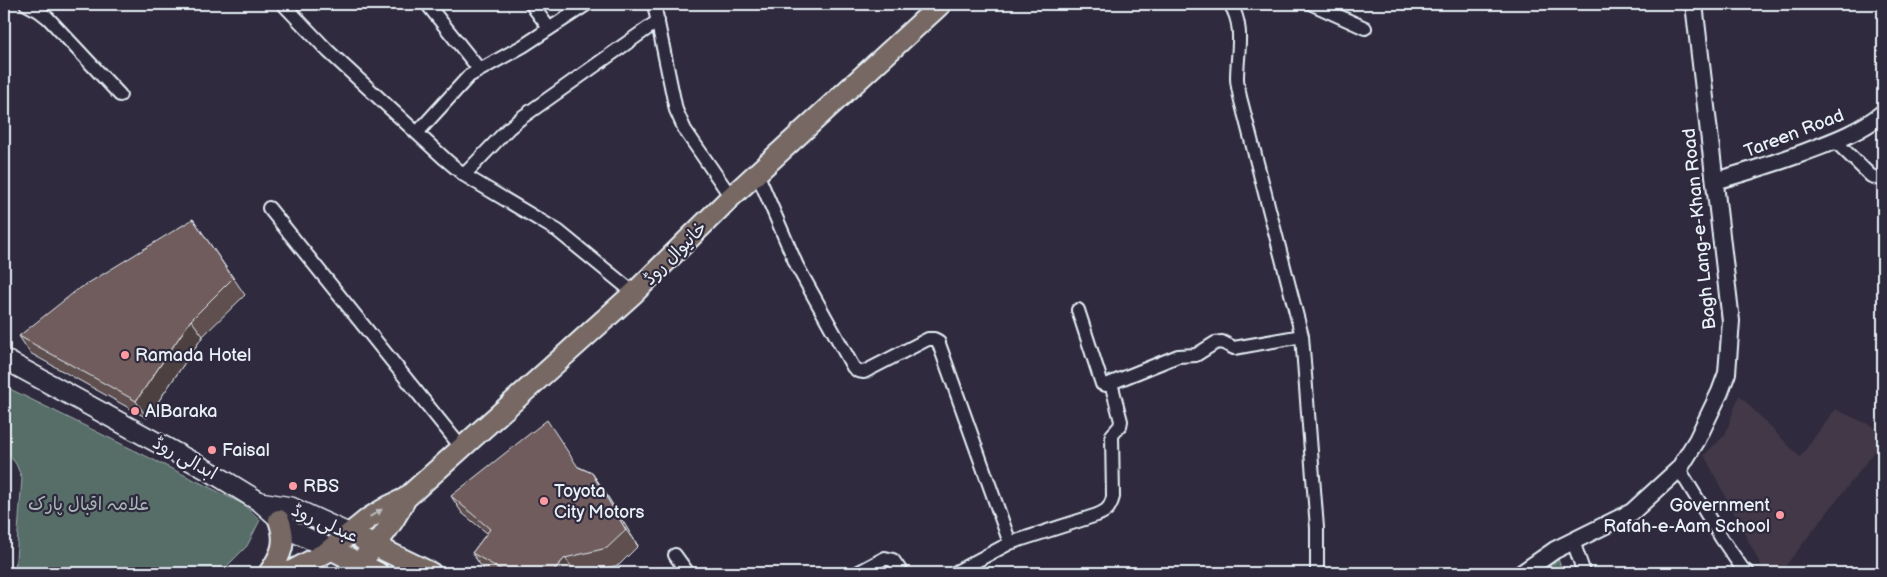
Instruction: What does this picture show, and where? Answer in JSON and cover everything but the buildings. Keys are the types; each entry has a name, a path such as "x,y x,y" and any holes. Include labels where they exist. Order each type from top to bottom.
{"main road":[{"name":"خانیوال روڈ","path":"288,573 306,565 331,549 369,518 406,498 634,293 731,197 941,4"},
{"name":"ابدالی روڈ","path":"4,358 211,472 260,502"},
{"name":"خانیوال روڈ","path":"353,569 388,531 406,498"},
{"name":"عبدلی روڈ","path":"260,502 294,532 331,549 353,569 378,573"},
{"name":"عبدلی روڈ","path":"260,502 290,507 431,573"},
{"path":"268,573 278,559 282,548 284,533 279,520"}],"street":[{"path":"26,4 48,18 120,95"},
{"path":"283,4 328,52 464,175 558,231 634,293"},
{"path":"428,4 479,69"},
{"path":"531,4 549,28"},
{"path":"418,133 459,85 479,69 523,46 587,4"},
{"path":"654,4 676,110 680,121 731,197"},
{"path":"1230,4 1236,13 1240,26 1237,80 1240,98 1302,336 1317,528 1317,573"},
{"path":"1312,4 1365,28"},
{"name":"Bagh Lang-e-Khan Road","path":"1573,541 1632,512 1679,469 1704,426 1727,373 1731,321 1694,4"},
{"path":"464,175 521,118 658,21"},
{"name":"Tareen Road","path":"1715,181 1754,170 1835,141 1870,125 1883,113"},
{"path":"1835,141 1871,176 1883,180"},
{"path":"757,173 797,266 853,367 858,371 864,372 928,339 938,341 1010,543"},
{"path":"270,208 461,447"},
{"path":"1078,310 1102,384 1106,385 1178,356 1196,355 1215,343 1222,342 1234,348 1302,336"},
{"path":"954,573 1010,543 1097,516 1106,512 1111,506 1113,498 1112,435 1120,426 1121,421 1111,383"},
{"path":"1679,469 1722,539 1742,568 1748,573"},
{"path":"1522,573 1536,562 1573,541 1584,573"},
{"path":"675,555 688,573"},
{"path":"857,573 885,558 893,560 902,573"}],"shaded area":[{"name":"Government Rafah-e-Aam School","path":"1739,395 1800,457 1835,409 1883,431 1883,441 1780,573 1765,573 1704,455 1725,435"}],"green space":[{"name":"علامہ اقبال پارک","path":"4,386 243,504 260,520 247,546 220,573 15,573 22,478 16,464 4,448"},
{"path":"1555,550 1563,573 1522,573"}],"place":[{"name":"Ramada Hotel","path":"125,355"},
{"name":"AlBaraka","path":"135,411"},
{"name":"Faisal","path":"212,450"},
{"name":"RBS","path":"293,486"},
{"name":"Toyota City Motors","path":"544,501"},
{"name":"Government Rafah-e-Aam School","path":"1780,515"}]}
